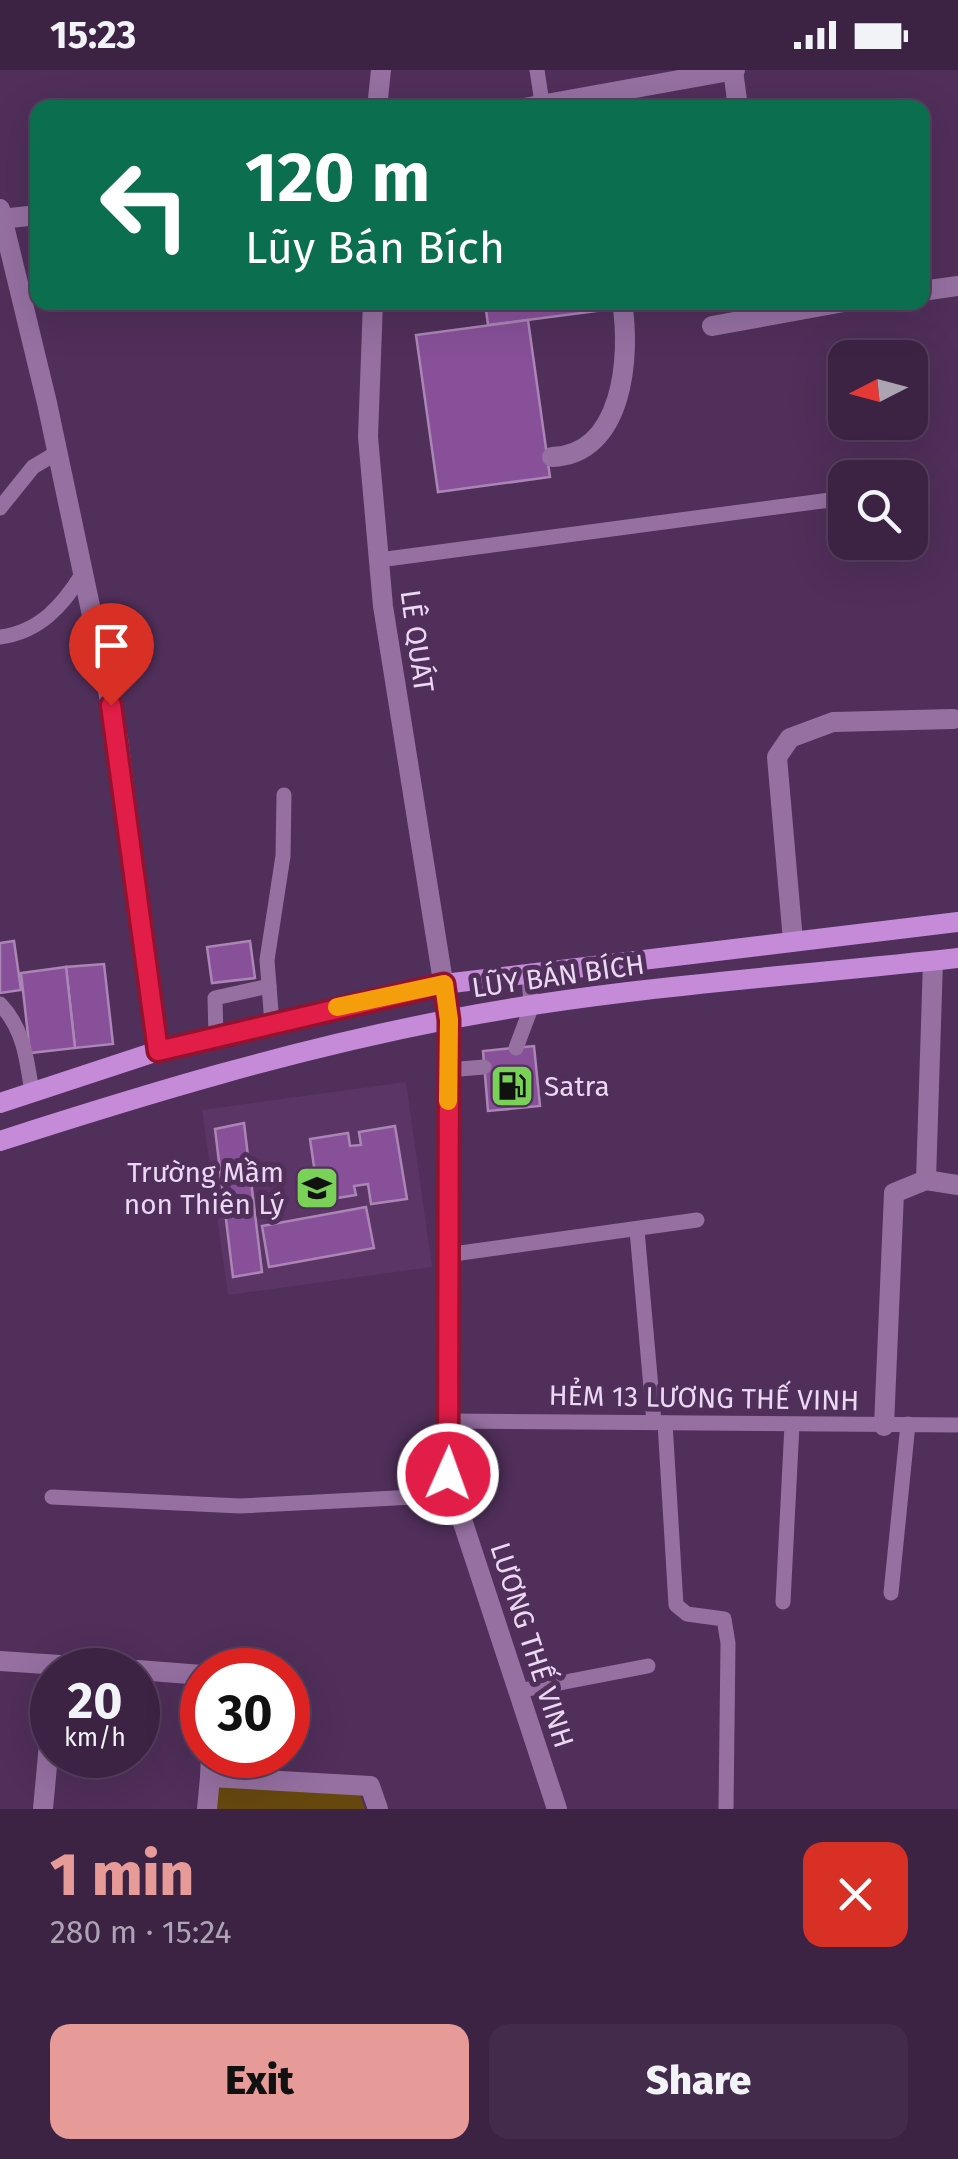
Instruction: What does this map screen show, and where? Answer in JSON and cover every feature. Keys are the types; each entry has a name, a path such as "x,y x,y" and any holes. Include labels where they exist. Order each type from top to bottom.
{"main road":[{"name":"LŨY BÁN BÍCH","path":"0,1103 158,1051 444,984 958,922"},
{"name":"LŨY BÁN BÍCH","path":"0,1141 202,1076 449,1020 702,984 958,958"}],"street":[{"path":"378,100 381,70"},
{"path":"562,100 734,70 737,100"},
{"path":"30,215 1,216 58,452 118,738 158,1051"},
{"path":"930,289 958,286"},
{"name":"LÊ QUÁT","path":"373,310 368,437 378,560 449,1020"},
{"path":"552,457 570,456 609,427 623,371 622,310"},
{"path":"712,326 764,310"},
{"path":"793,941 777,757 790,738 833,722 953,719"},
{"path":"926,1180 932,961"},
{"name":"LƯƠNG THẾ VINH","path":"449,1020 448,1474 557,1809"},
{"path":"884,1426 894,1193 926,1180 958,1185"},
{"path":"0,1660 30,1664"},
{"path":"43,1809 46,1778"},
{"path":"207,1809 210,1778"},
{"path":"228,1778 370,1786 378,1809"}],"lane":[{"path":"533,100 536,70"},
{"path":"0,508 33,467 58,452"},
{"path":"378,560 828,500"},
{"path":"0,637 31,630 65,602 83,572"},
{"path":"272,1024 270,926 283,856 284,794"},
{"path":"516,1048 531,1008 528,973"},
{"path":"216,1037 215,998 269,986"},
{"path":"0,1004 13,1017 25,1048 32,1092"},
{"path":"448,1070 484,1066"},
{"path":"446,1255 696,1220"},
{"path":"637,1230 676,1605 687,1614 724,1619 728,1643 726,1809"},
{"name":"HẺM 13 LƯƠNG THẾ VINH","path":"449,1420 958,1425"},
{"path":"783,1602 792,1424"},
{"path":"891,1593 908,1424"},
{"path":"52,1498 240,1506 454,1495"},
{"path":"518,1691 648,1666"}],"shaded area":[{"name":"Trường Mầm non Thiên Lý","path":"406,1082 432,1267 228,1295 202,1110"},
{"path":"211,1786 359,1792 365,1809 210,1809"}],"building":[{"path":"486,310 597,310 597,311 488,325"},
{"path":"528,320 550,477 438,492 416,335"},
{"path":"14,941 21,990 0,993 0,943"},
{"path":"250,941 255,978 212,983 207,947"},
{"path":"104,964 113,1044 75,1048 66,967"},
{"path":"66,967 75,1048 30,1053 21,973"},
{"name":"Satra","path":"534,1046 540,1106 488,1111 483,1051"},
{"path":"244,1123 262,1272 233,1277 215,1129"},
{"path":"395,1126 407,1199 371,1204 368,1184 354,1186 356,1195 319,1201 310,1139 348,1133 350,1146 361,1145 359,1132"},
{"path":"366,1207 374,1248 269,1267 262,1226"}],"slow traffic":[{"path":"337,1007 444,984 449,1020 448,1101"}],"place":[{"name":"Satra","path":"512,1086"},
{"name":"Trường Mầm non Thiên Lý","path":"317,1188"}],"route":[{"path":"111,705 158,1051 444,984 449,1020 448,1474"}]}
